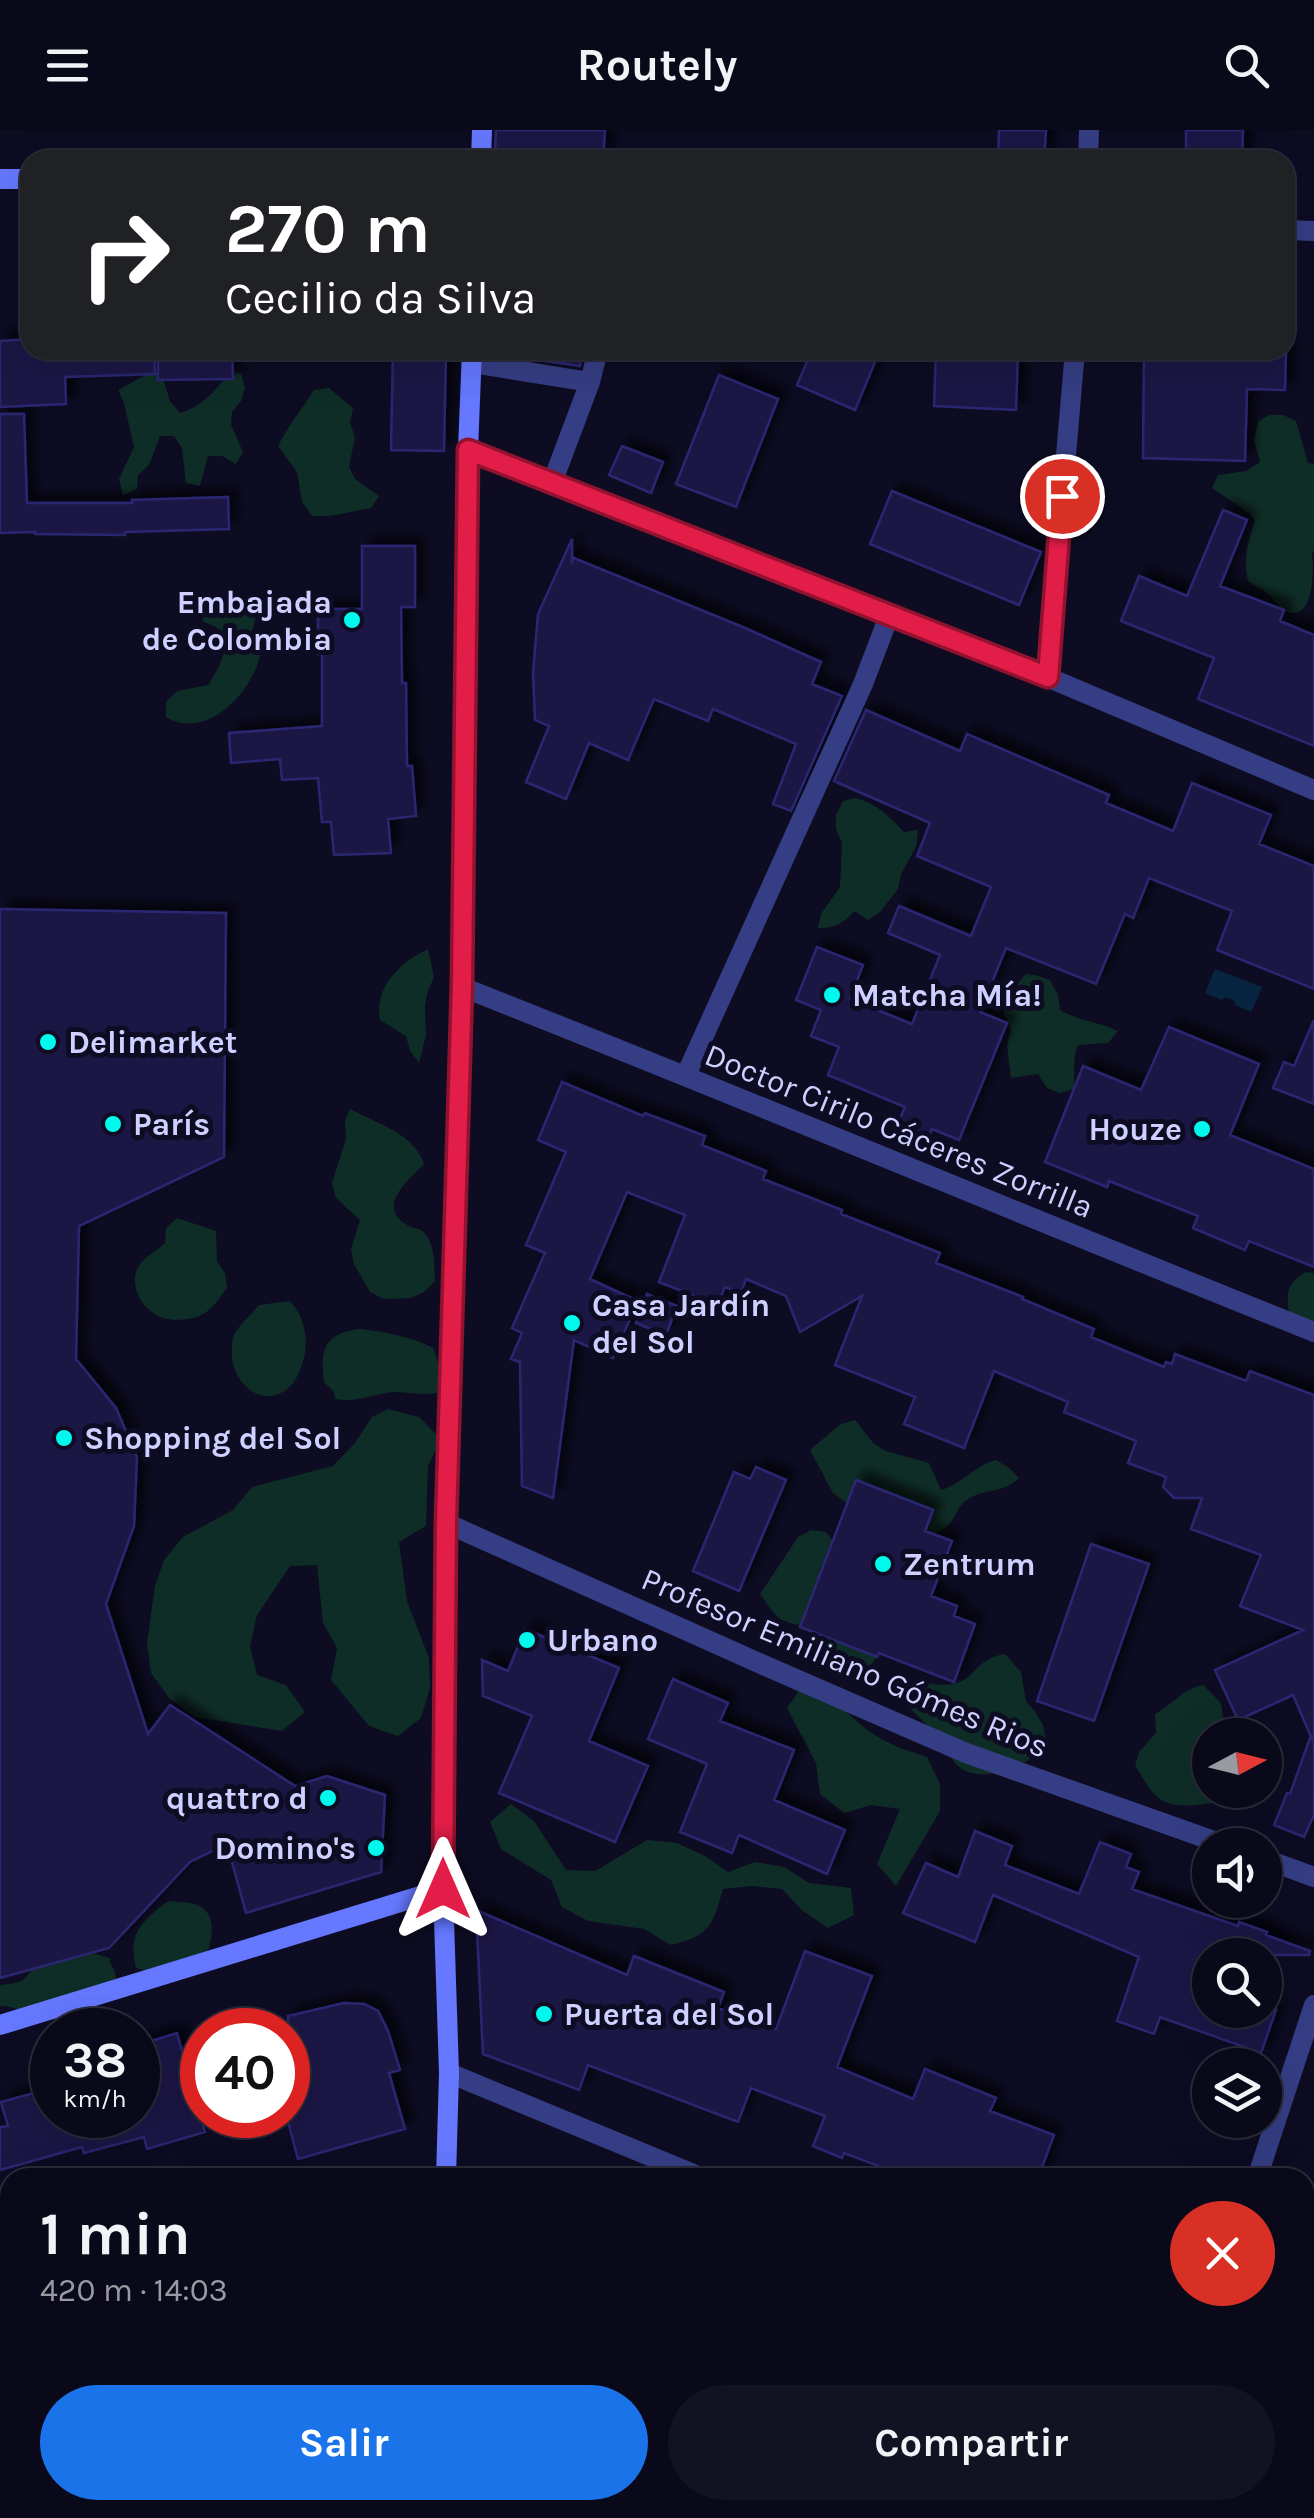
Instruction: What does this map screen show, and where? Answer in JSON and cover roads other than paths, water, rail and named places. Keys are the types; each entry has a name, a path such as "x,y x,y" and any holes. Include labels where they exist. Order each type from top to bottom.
{"street":[{"path":"446,2168 450,2073 443,1889 446,1522 462,986 472,360"},
{"path":"486,360 590,382"},
{"path":"552,484 596,360"},
{"path":"1048,677 1074,360"},
{"path":"468,450 1048,677 1314,790"},
{"path":"686,1076 890,616"},
{"name":"Doctor Cirilo Cáceres Zorrilla","path":"462,986 1314,1332"},
{"name":"Profesor Emiliano Gómes Rios","path":"446,1522 966,1753 1192,1833"},
{"path":"1282,1865 1314,1876"},
{"path":"0,2025 443,1889"},
{"path":"1260,2168 1314,2005"},
{"path":"450,2073 679,2168"}],"water":[{"path":"1215,969 1262,987 1251,1012 1235,1005 1235,1001 1205,993"}],"place":[{"name":"Embajada de Colombia","path":"352,620"},
{"name":"Matcha Mía!","path":"832,995"},
{"name":"Delimarket","path":"48,1042"},
{"name":"París","path":"113,1124"},
{"name":"Houze","path":"1202,1129"},
{"name":"Casa Jardín del Sol","path":"572,1323"},
{"name":"Shopping del Sol","path":"64,1438"},
{"name":"Zentrum","path":"883,1564"},
{"name":"Urbano","path":"527,1640"},
{"name":"quattro d","path":"328,1798"},
{"name":"Domino's","path":"376,1848"},
{"name":"Puerta del Sol","path":"544,2014"}]}
